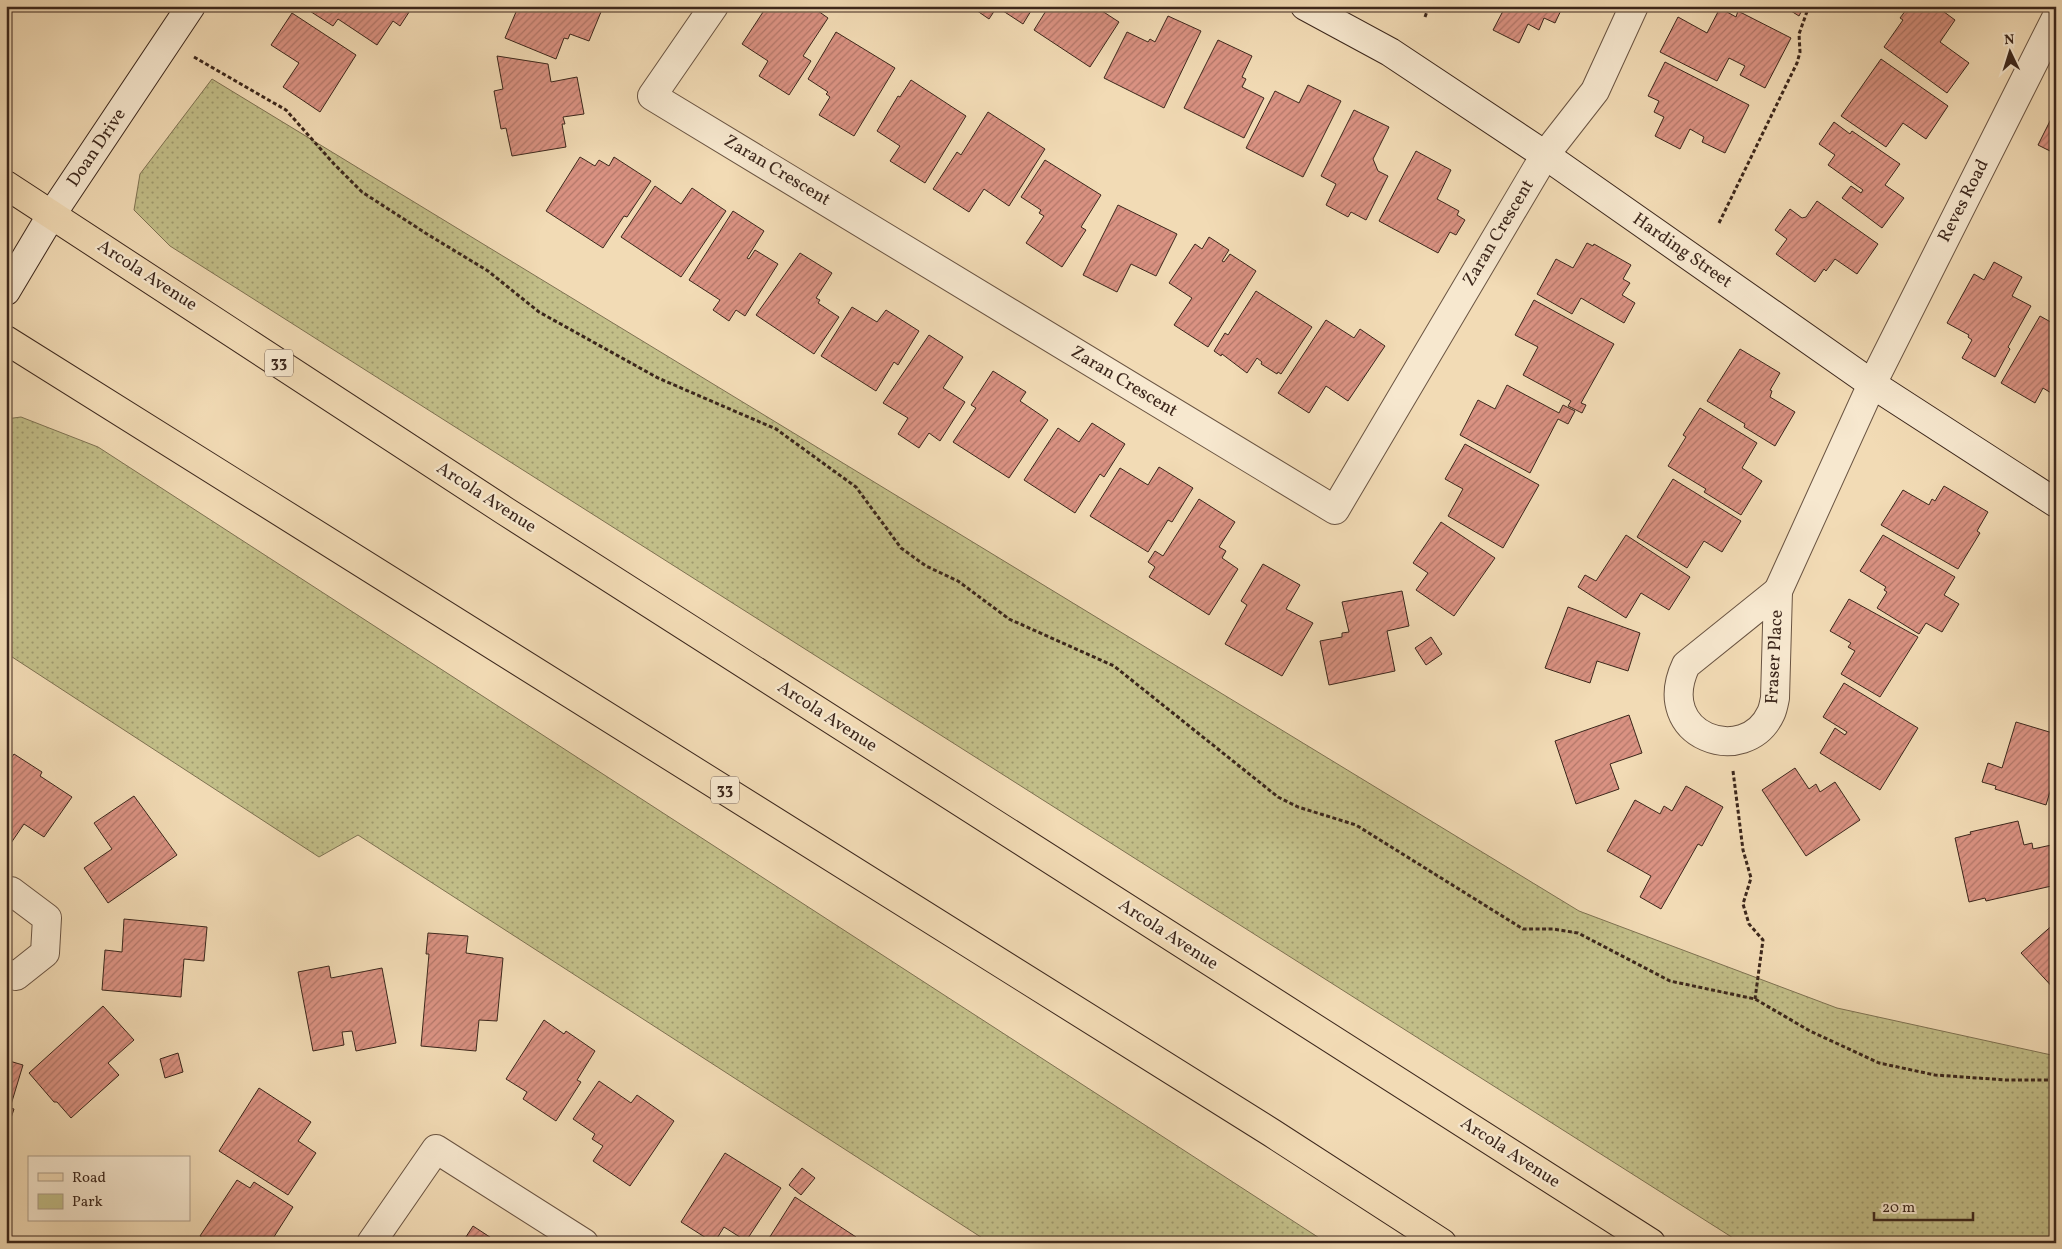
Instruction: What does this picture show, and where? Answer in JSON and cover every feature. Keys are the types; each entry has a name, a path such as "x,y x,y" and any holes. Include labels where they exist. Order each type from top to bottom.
{"main road":[{"name":"Arcola Avenue","path":"6,186 52,214 505,511 1651,1243"},
{"name":"33","path":"6,340 1256,1122 1442,1243"}],"street":[{"name":"Doan Drive","path":"6,291 52,214 191,6"},
{"name":"Zaran Crescent","path":"714,6 652,96 1335,510 1545,156"},
{"name":"Harding Street","path":"1305,6 1390,52 1545,156 1872,384 2056,503"},
{"path":"1545,156 1595,90 1634,6"},
{"name":"Reves Road","path":"1872,384 2056,18"},
{"name":"Fraser Place","path":"1778,591 1686,665 1679,680 1678,696 1682,713 1691,726 1704,736 1719,741 1735,741 1750,736 1762,726 1771,714 1775,698 1778,591 1872,384"},
{"path":"6,891 11,892 47,918 45,953 16,976 6,973"},
{"path":"371,1243 436,1149 584,1243"}],"path":[{"path":"1425,17 1430,6"},
{"path":"1719,223 1797,63 1800,52 1799,34 1809,6"},
{"path":"170,40 213,69 286,110 334,164 362,192 488,270 538,312 658,378 776,429 856,487 901,548 926,566 958,580 1009,619 1114,666 1278,797 1298,807 1356,825 1523,929 1554,929 1578,933 1670,981 1755,999 1810,1031 1879,1062 1935,1074 2006,1080 2056,1080"},
{"path":"1735,741 1733,771 1743,850 1751,878 1743,904 1749,924 1763,940 1755,999"}],"green space":[{"path":"212,79 1579,911 1837,1008 2056,1056 2056,1243 1741,1243 170,246 134,210 140,174"},
{"path":"21,417 98,447 1327,1243 990,1243 358,835 319,857 6,653 6,419"}],"building":[{"path":"302,6 413,6 400,26 393,21 377,45 338,19 333,26"},
{"path":"513,6 603,7 589,41 570,34 568,39 564,38 556,59 505,38 516,12 511,10"},
{"path":"767,6 811,6 828,18 803,56 811,61 789,95 759,76 768,61 742,44"},
{"path":"970,6 1034,6 1023,24 997,7 989,19"},
{"path":"1049,6 1101,6 1099,9 1119,22 1090,67 1034,30"},
{"path":"1494,6 1563,6 1555,23 1544,18 1539,30 1528,24 1519,43 1493,30 1503,11"},
{"path":"1783,6 1804,6 1799,16"},
{"path":"1909,6 1936,6 1955,20 1940,42 1969,63 1947,93 1884,47 1903,20 1900,18"},
{"path":"1720,8 1736,17 1738,11 1791,38 1765,88 1740,75 1745,66 1729,58 1717,81 1660,52 1678,17 1707,33"},
{"path":"292,13 356,55 320,112 283,87 299,63 271,45"},
{"path":"1168,16 1201,31 1164,108 1104,78 1127,32 1148,42 1150,39 1155,42"},
{"path":"836,32 895,68 854,136 819,115 830,97 826,94 828,92 808,79"},
{"path":"1218,40 1252,56 1242,77 1246,79 1242,87 1264,98 1244,138 1184,108"},
{"path":"497,56 548,64 551,82 577,77 584,114 563,117 565,124 562,124 566,147 512,156 506,128 501,129 494,91 503,89"},
{"path":"1881,59 1948,106 1926,139 1903,123 1886,147 1841,116"},
{"path":"1665,62 1749,105 1725,153 1702,142 1704,137 1690,129 1680,149 1655,136 1664,117 1654,112 1659,101 1648,96"},
{"path":"911,80 966,116 925,183 890,161 900,146 877,131 898,96 900,97"},
{"path":"1308,85 1341,101 1303,177 1246,148 1275,91 1299,103"},
{"path":"2056,109 2056,154 2038,145"},
{"path":"1354,110 1389,127 1373,159 1378,171 1388,176 1366,220 1351,212 1348,217 1326,205 1336,184 1321,176"},
{"path":"988,112 1045,149 1009,206 984,189 969,212 933,189 957,152 961,155"},
{"path":"1834,122 1850,134 1852,131 1900,164 1885,185 1904,198 1882,228 1842,198 1851,186 1861,193 1863,190 1828,165 1835,155 1819,144"},
{"path":"1416,151 1451,170 1437,199 1459,211 1457,215 1465,220 1456,235 1450,232 1438,253 1379,221"},
{"path":"580,157 595,166 599,160 609,166 614,157 651,181 627,217 624,216 603,248 546,211"},
{"path":"1045,160 1101,195 1081,227 1086,230 1062,267 1026,243 1044,216 1039,213 1041,210 1021,197"},
{"path":"655,186 681,204 692,188 726,211 681,277 621,237"},
{"path":"1817,201 1878,244 1857,274 1835,259 1826,271 1824,269 1815,282 1776,254 1787,239 1775,230 1790,209 1802,218 1806,217"},
{"path":"1118,205 1177,234 1156,276 1131,264 1117,292 1083,275"},
{"path":"733,211 764,231 747,258 749,259 755,250 778,264 745,316 736,310 729,321 713,310 720,300 689,280"},
{"path":"1209,237 1229,250 1222,261 1224,262 1230,254 1256,271 1208,347 1174,325 1192,298 1169,283 1195,244 1202,249"},
{"path":"1587,243 1593,246 1594,244 1631,265 1623,279 1630,283 1622,295 1635,303 1624,323 1581,298 1572,314 1537,294 1556,259 1573,268"},
{"path":"800,253 832,273 816,298 820,300 818,303 839,317 814,354 756,315"},
{"path":"1994,262 2022,277 2012,296 2031,306 2008,347 2010,349 1995,377 1962,358 1972,340 1968,337 1969,335 1947,323 1974,274 1984,280"},
{"path":"1256,291 1312,327 1281,374 1278,372 1277,374 1261,364 1262,362 1257,358 1247,373 1222,354 1221,356 1214,351 1225,333 1228,335"},
{"path":"1534,300 1614,344 1581,403 1586,405 1582,413 1568,406 1571,401 1523,375 1538,347 1515,335"},
{"path":"852,307 877,322 886,310 919,331 898,365 894,362 876,391 821,356"},
{"path":"2040,316 2056,325 2056,396 2043,388 2035,403 2001,383"},
{"path":"1326,320 1354,338 1360,329 1385,346 1348,401 1326,386 1309,413 1278,393"},
{"path":"929,335 963,357 943,388 965,402 940,441 929,433 919,448 898,434 908,418 883,403"},
{"path":"1740,349 1780,373 1770,390 1772,391 1770,397 1795,412 1775,446 1744,427 1745,424 1707,401"},
{"path":"993,371 1026,392 1020,401 1048,420 1009,478 953,442 976,408 971,405"},
{"path":"1507,385 1559,413 1563,405 1575,411 1568,424 1558,419 1530,473 1460,435 1478,400 1495,409"},
{"path":"1700,408 1757,443 1742,468 1762,481 1741,515 1704,492 1706,489 1668,466 1686,437 1683,435"},
{"path":"1092,423 1125,444 1104,477 1100,474 1075,513 1024,480 1058,428 1079,442"},
{"path":"1465,444 1539,485 1503,548 1448,516 1463,489 1445,479"},
{"path":"1159,467 1193,488 1172,522 1168,520 1148,552 1090,516 1120,468 1148,485"},
{"path":"1673,479 1741,521 1722,552 1704,541 1687,568 1637,537"},
{"path":"1944,486 1988,512 1977,531 1980,533 1958,569 1881,525 1903,490 1929,505 1932,499 1935,501"},
{"path":"1199,499 1235,522 1219,547 1226,551 1222,558 1238,569 1209,615 1149,577 1155,567 1148,562 1155,551 1163,556"},
{"path":"1441,522 1495,558 1454,616 1416,590 1428,573 1413,563"},
{"path":"1626,535 1690,577 1669,610 1641,593 1626,618 1578,587 1585,575 1596,581"},
{"path":"1883,535 1955,577 1944,595 1959,604 1942,632 1926,623 1919,634 1877,608 1887,592 1884,590 1886,587 1860,571"},
{"path":"1263,564 1300,585 1286,609 1313,623 1282,676 1225,644 1247,605 1241,601"},
{"path":"1402,591 1409,626 1387,631 1395,671 1329,685 1320,641 1342,637 1342,633 1349,632 1342,602"},
{"path":"1849,599 1918,637 1880,697 1841,674 1855,651 1848,647 1851,643 1830,631"},
{"path":"1568,607 1640,633 1628,671 1597,661 1590,683 1545,668"},
{"path":"1431,637 1442,654 1426,665 1415,648"},
{"path":"1844,683 1918,728 1880,790 1820,753 1835,728 1845,735 1847,732 1823,717"},
{"path":"1629,715 1642,753 1610,764 1619,789 1576,804 1555,741"},
{"path":"2056,715 2056,728 2052,727"},
{"path":"2016,722 2056,734 2056,786 2052,785 2046,805 1995,789 1996,786 1982,782 1988,763 2002,768"},
{"path":"14,754 42,772 40,776 72,797 44,837 24,824 11,843 6,839 6,766"},
{"path":"1795,768 1809,789 1816,784 1820,792 1835,782 1860,820 1806,856 1762,790"},
{"path":"1686,786 1723,807 1702,846 1698,844 1661,909 1640,897 1651,876 1607,851 1635,800 1660,814 1664,806 1672,811"},
{"path":"134,796 177,855 108,903 84,868 112,849 94,823"},
{"path":"2018,821 2024,845 2032,843 2033,849 2056,844 2056,885 1986,901 1985,898 1969,902 1955,838 1971,834 1970,832"},
{"path":"124,919 207,927 204,961 184,959 181,997 102,990 105,950 122,952"},
{"path":"2056,922 2056,991 2021,953"},
{"path":"428,933 468,936 466,953 503,958 497,1021 479,1020 476,1051 421,1046 429,954 426,954"},
{"path":"329,966 331,978 382,968 396,1043 356,1051 352,1031 342,1032 344,1045 313,1051 298,972"},
{"path":"103,1006 134,1040 108,1063 119,1075 71,1118 57,1102 54,1102 29,1073"},
{"path":"544,1020 564,1034 566,1031 595,1051 577,1080 581,1082 556,1121 523,1099 527,1092 506,1079"},
{"path":"178,1053 183,1072 165,1078 160,1059"},
{"path":"6,1060 23,1065 10,1108 14,1109 6,1133"},
{"path":"599,1081 631,1103 637,1095 674,1121 630,1186 593,1161 603,1146 592,1139 595,1134 573,1119"},
{"path":"259,1088 311,1122 298,1141 316,1153 288,1195 219,1151"},
{"path":"725,1153 781,1188 746,1241 724,1227 714,1243 681,1222"},
{"path":"802,1168 815,1178 801,1195 789,1185"},
{"path":"237,1180 250,1188 254,1182 293,1207 270,1243 264,1240 262,1243 211,1243 200,1236"},
{"path":"795,1197 856,1237 852,1243 766,1243"},
{"path":"473,1226 499,1243 462,1243"}]}
